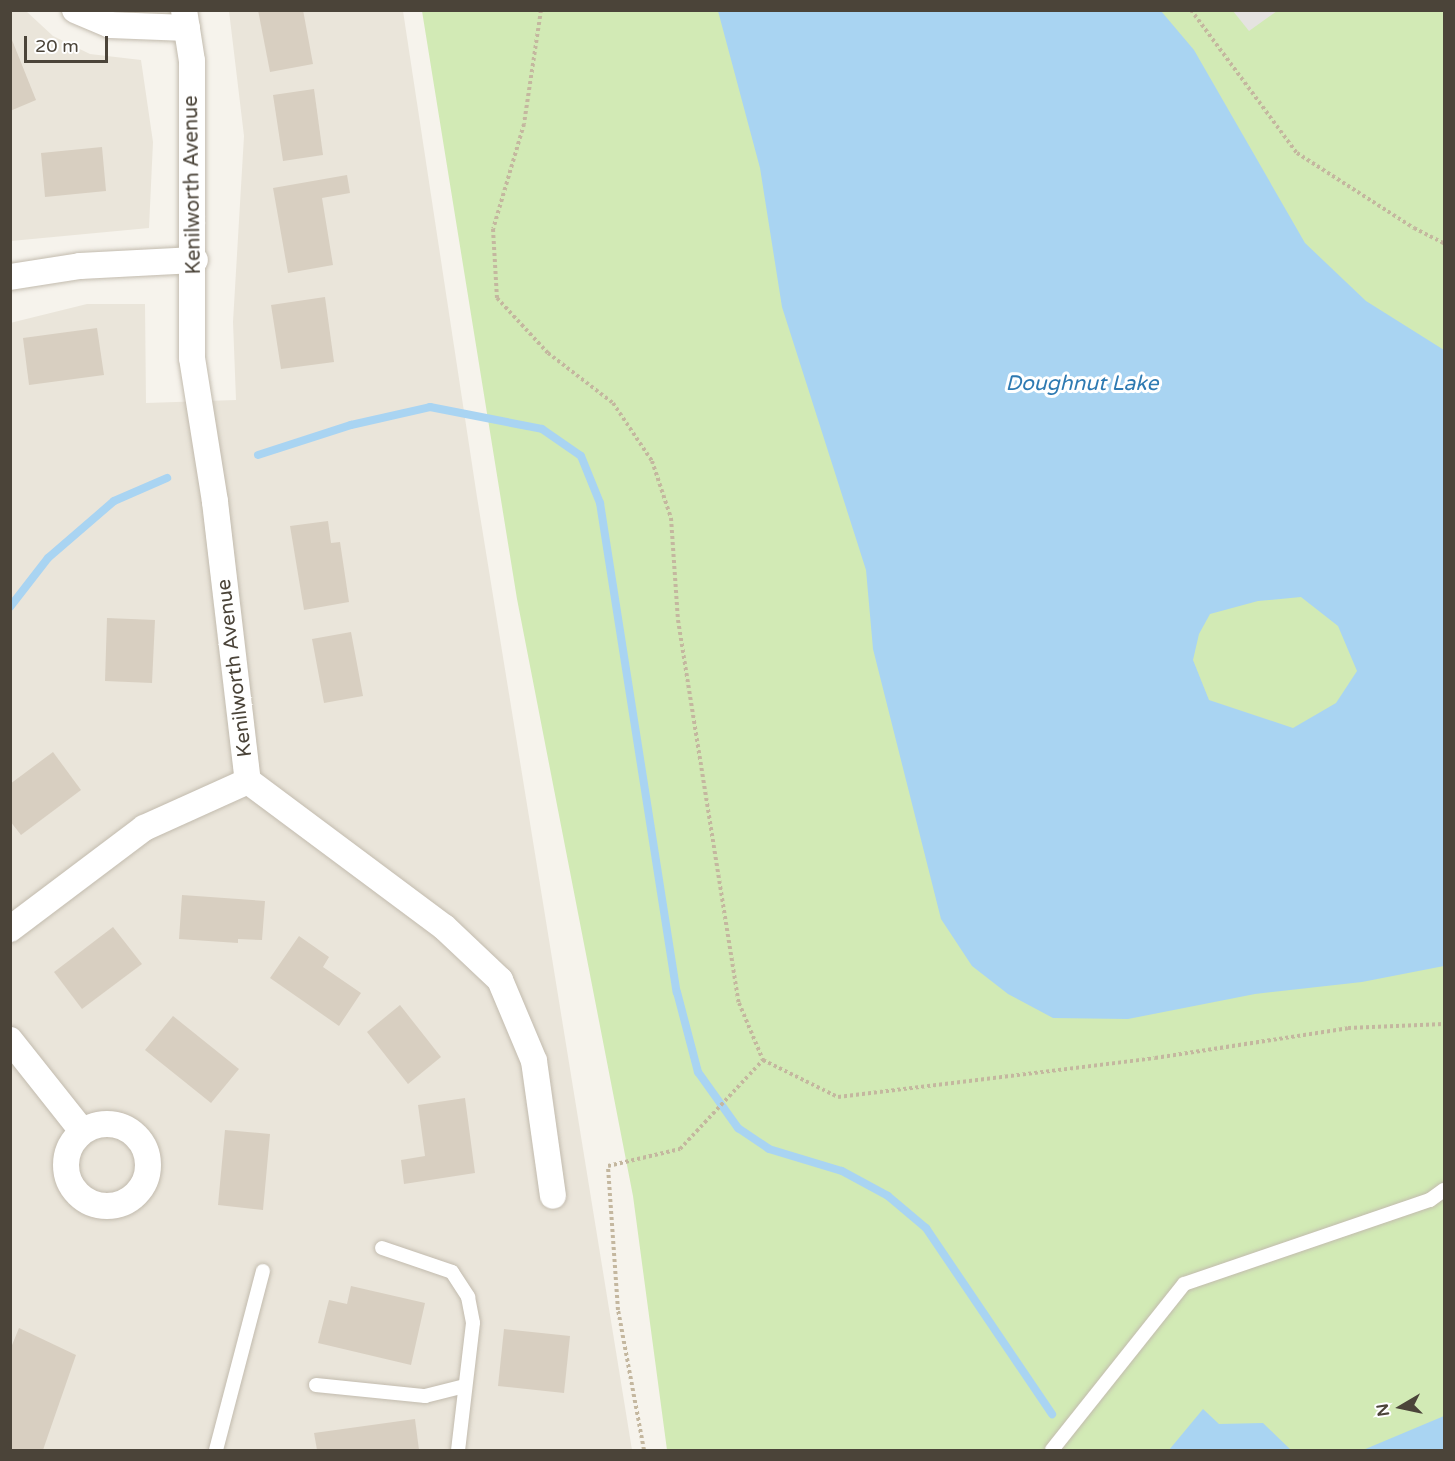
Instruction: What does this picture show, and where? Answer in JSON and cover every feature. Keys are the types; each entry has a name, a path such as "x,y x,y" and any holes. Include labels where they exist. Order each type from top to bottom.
{"street":[{"path":"75,10 110,25 185,19"},
{"name":"Kenilworth Avenue","path":"185,19 192,61 195,260 192,358 215,502 248,781 444,927 500,980 534,1061 553,1196"},
{"path":"10,277 80,266 195,260"},
{"path":"10,929 144,828 248,781"},
{"path":"10,1040 82,1131"}],"lane":[{"path":"1052,1450 1184,1284 1430,1200 1444,1190"},
{"path":"382,1248 452,1272 468,1297 473,1323 458,1450"},
{"path":"216,1450 263,1270"},
{"path":"316,1385 425,1396 465,1386"}],"path":[{"path":"541,10 524,124 493,229 497,298 548,353 614,404 652,461 671,518 678,620 739,1004 763,1060 838,1097 1143,1060 1348,1028 1444,1024"},
{"path":"1191,10 1297,153 1414,228 1444,243"},
{"path":"644,1450 618,1310 608,1166 680,1149 763,1060"}],"shaded area":[{"path":"11,11 26,11 53,36 90,54 141,60 153,142 149,228 11,241"},
{"path":"229,11 403,11 477,497 632,1450 11,1450 10,323 87,304 145,304 146,403 236,400 233,322 244,136"},
{"path":"1233,11 1277,11 1249,31"}],"green space":[{"path":"422,11 1444,11 1444,1450 667,1450 633,1196 517,599"}],"water":[{"name":"Doughnut Lake","path":"718,11 1161,11 1194,50 1305,243 1366,301 1444,350 1444,966 1362,982 1255,994 1128,1019 1053,1018 1008,994 972,966 941,919 873,649 866,570 782,307 760,168","holes":["1301,597 1338,626 1357,671 1336,703 1293,728 1209,700 1193,660 1199,634 1210,614 1258,601"]},
{"path":"1203,1409 1219,1424 1263,1423 1291,1450 1169,1450"},
{"path":"1444,1416 1444,1450 1363,1450"}],"building":[{"path":"258,10 303,10 313,64 270,72"},
{"path":"10,35 36,100 10,111"},
{"path":"314,89 323,155 283,161 273,95"},
{"path":"102,147 106,191 45,197 41,153"},
{"path":"347,175 350,193 322,198 333,265 288,273 273,188"},
{"path":"325,297 334,362 281,369 271,305"},
{"path":"97,328 104,375 29,385 23,338"},
{"path":"328,521 331,543 340,542 349,602 304,610 290,526"},
{"path":"107,618 155,620 152,683 105,681"},
{"path":"351,632 363,696 324,703 312,639"},
{"path":"53,752 81,790 21,835 10,821 10,784"},
{"path":"182,895 265,901 262,940 238,939 238,943 179,939"},
{"path":"113,927 142,964 82,1009 54,972"},
{"path":"299,936 329,957 323,967 361,993 339,1026 270,978"},
{"path":"400,1005 441,1057 408,1084 367,1032"},
{"path":"173,1016 239,1069 211,1103 145,1050"},
{"path":"465,1098 475,1173 404,1184 401,1160 425,1156 418,1105"},
{"path":"225,1130 270,1134 263,1210 218,1205"},
{"path":"351,1286 425,1303 411,1365 318,1343 329,1300 347,1304"},
{"path":"19,1328 76,1355 43,1450 10,1450 10,1350"},
{"path":"504,1329 570,1336 564,1393 498,1386"},
{"path":"415,1419 419,1450 317,1450 314,1433"}],"waterway":[{"path":"258,455 351,425 430,407 542,429 581,456 600,503 677,992 698,1072 738,1128 769,1149 842,1171 888,1196 926,1228 1052,1414"},
{"path":"10,607 48,558 114,501 167,478"}]}
